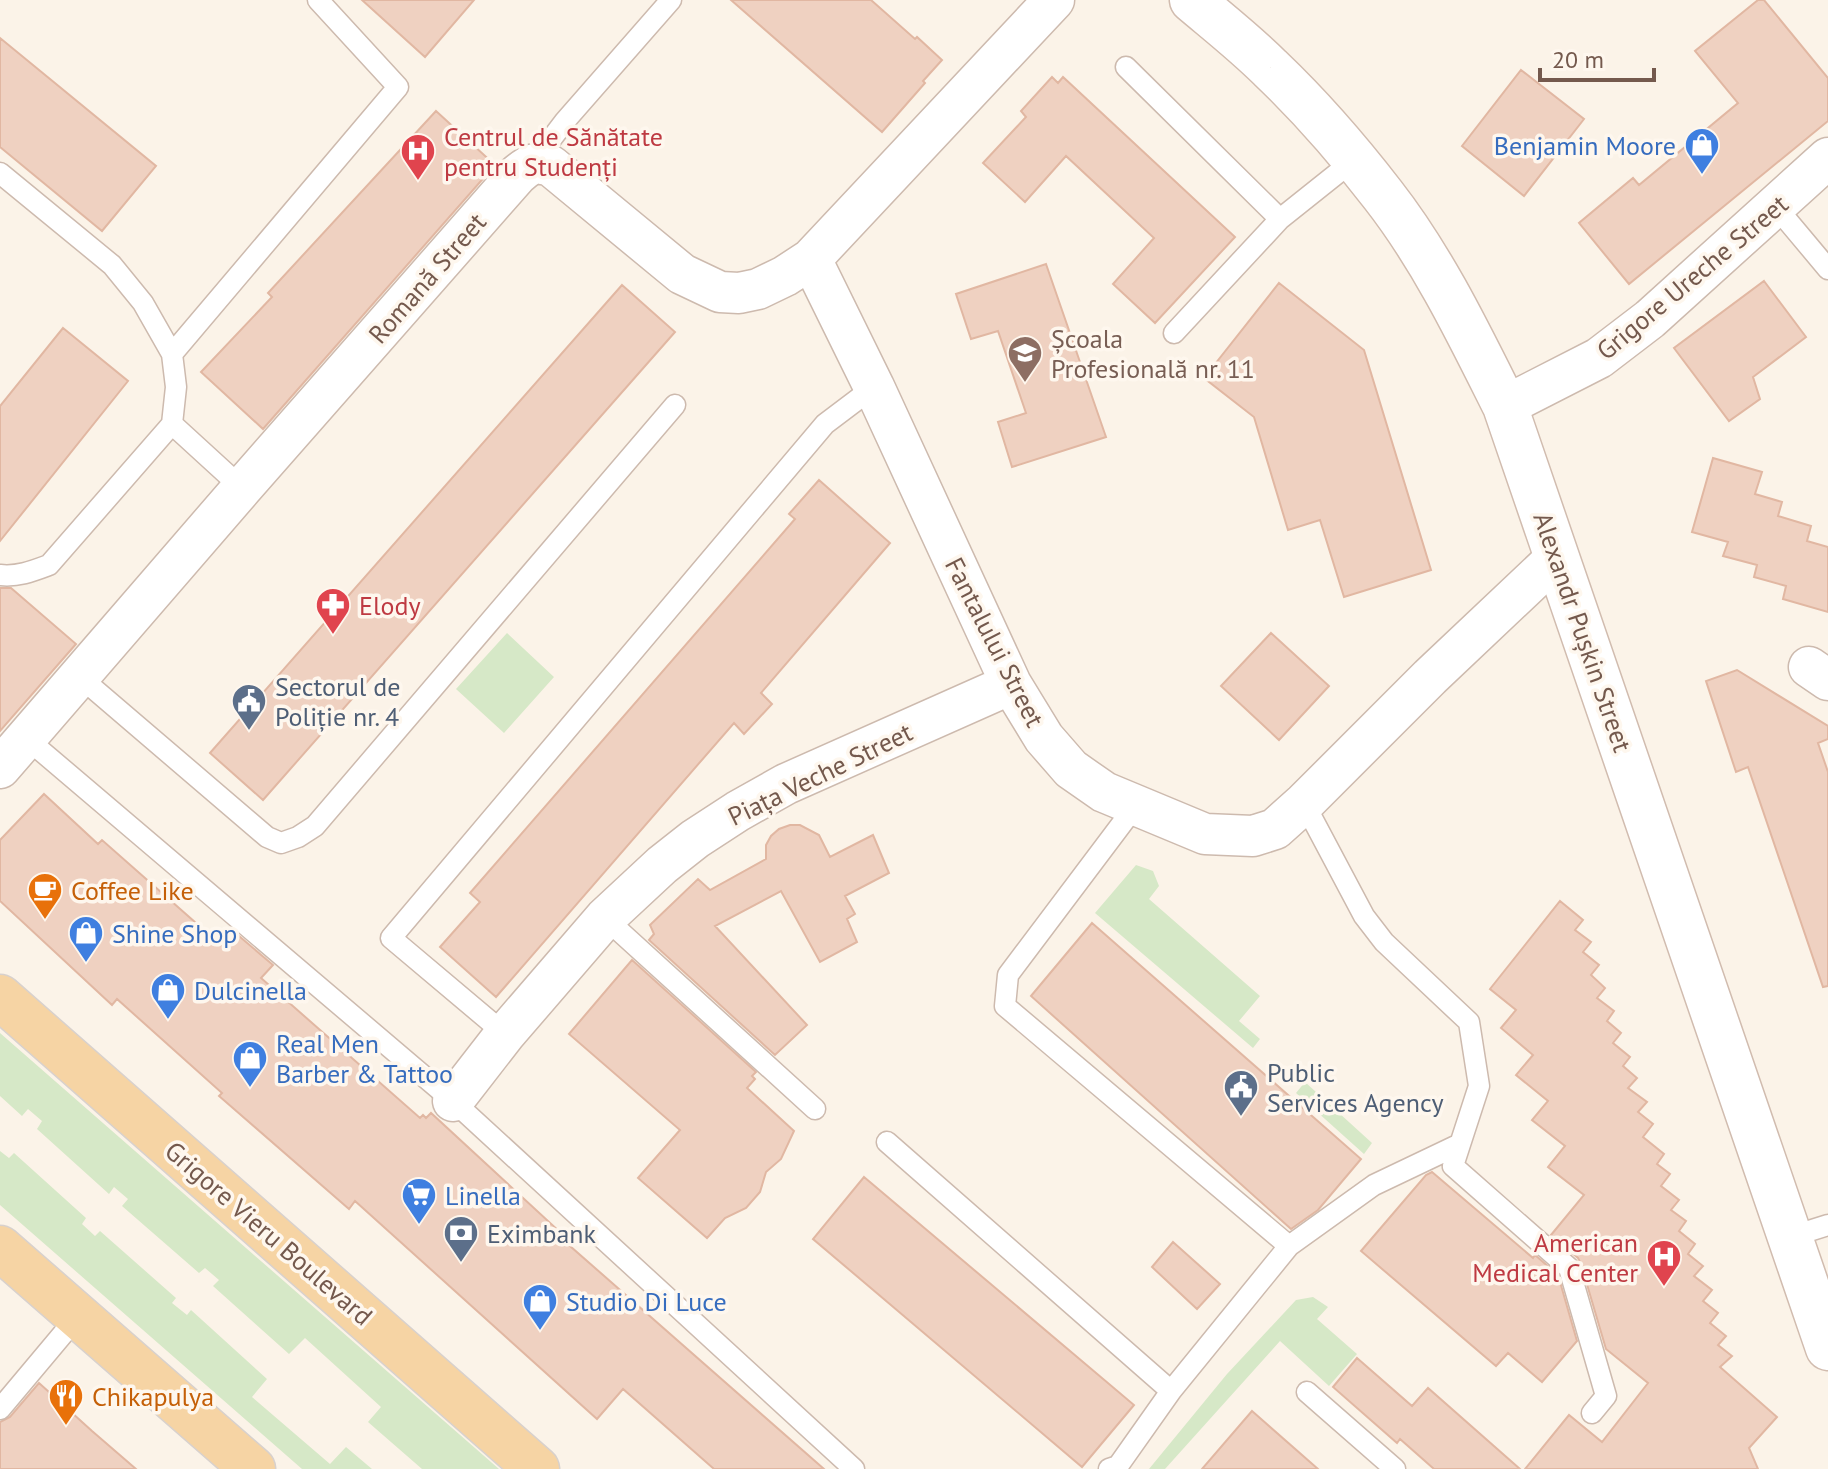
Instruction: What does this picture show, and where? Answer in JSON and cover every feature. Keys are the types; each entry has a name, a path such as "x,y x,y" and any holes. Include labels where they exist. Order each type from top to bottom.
{"main road":[{"name":"Alexandr Pușkin Street","path":"1192,0 1269,66 1312,110 1385,197 1450,300 1505,406 1557,557 1809,1231 1828,1348"},
{"name":"Grigore Vieru Boulevard","path":"0,997 537,1469"},
{"path":"0,1248 253,1469"}],"street":[{"path":"540,163 551,166 682,274 720,292 739,293 758,289 811,259 1054,0"},
{"name":"Grigore Ureche Street","path":"1505,406 1599,358 1650,319 1828,158"},
{"name":"Romană Street","path":"0,768 517,175 528,165 540,163"},
{"name":"Fantalului Street","path":"811,259 874,387 1011,684 1044,738 1071,769 1104,792 1205,834 1253,836 1275,829 1557,557"},
{"name":"Piața Veche Street","path":"453,1101 505,1034 605,918 695,839 786,784 1011,684"}],"lane":[{"path":"172,354 398,87 318,0"},
{"path":"540,163 549,142 565,121 671,0"},
{"path":"1126,67 1280,219"},
{"path":"1174,333 1280,219 1354,160"},
{"path":"0,173 112,265 143,303 172,354 176,387 172,424 49,565 12,576 0,575"},
{"path":"1776,207 1828,269"},
{"path":"505,1034 391,938 825,424 874,387"},
{"path":"80,677 267,837 281,843 298,837 315,826 675,405"},
{"path":"172,424 242,488"},
{"path":"26,738 453,1101 854,1469"},
{"path":"1304,803 1364,916 1384,942 1469,1022 1479,1086 1453,1166 1569,1268 1606,1396 1592,1413"},
{"path":"1136,805 1008,975 1005,1006 1289,1246"},
{"path":"605,918 815,1109"},
{"path":"887,1142 1171,1391"},
{"path":"1109,1469 1118,1466 1171,1391 1289,1246 1374,1185 1460,1144"},
{"path":"0,1409 78,1316"},
{"path":"1307,1392 1395,1469"}],"green space":[{"path":"507,633 554,677 504,733 456,689"},
{"path":"1136,865 1153,871 1159,886 1149,899 1260,996 1239,1021 1260,1039 1253,1048 1095,913"},
{"path":"0,1033 499,1469 422,1469 368,1422 381,1407 305,1338 289,1354 213,1286 219,1280 205,1268 199,1273 122,1206 128,1199 114,1187 109,1194 37,1129 42,1121 28,1109 22,1116 0,1096"},
{"path":"1305,1082 1372,1143 1364,1154 1296,1093"},
{"path":"0,1151 9,1158 14,1153 86,1218 82,1224 95,1236 100,1231 176,1298 172,1303 187,1315 191,1310 267,1379 252,1397 330,1464 346,1447 372,1469 302,1469 0,1205"},
{"path":"1313,1297 1328,1307 1317,1319 1357,1354 1329,1386 1280,1341 1165,1469 1149,1469 1227,1374 1296,1300"}],"building":[{"path":"362,0 474,0 425,57"},
{"path":"731,0 871,0 942,60 882,132"},
{"path":"1758,0 1764,0 1828,78 1828,121 1629,284 1579,223 1633,178 1639,185 1738,103 1695,51"},
{"path":"0,38 156,166 102,231 0,147"},
{"path":"1521,70 1584,119 1524,196 1462,146"},
{"path":"1052,77 1058,83 1063,77 1235,237 1155,323 1113,284 1154,238 1066,156 1025,202 983,163 1026,117 1021,111"},
{"path":"436,111 495,165 263,429 201,372 272,297 268,293"},
{"path":"1046,264 1106,437 1012,467 998,422 1026,413 998,331 971,339 956,294"},
{"path":"1764,281 1806,337 1753,377 1760,399 1729,421 1674,348"},
{"path":"1279,283 1364,350 1431,570 1344,597 1320,520 1288,530 1254,417 1204,378"},
{"path":"622,285 675,332 263,800 210,753"},
{"path":"63,328 128,381 0,541 0,406"},
{"path":"1713,458 1762,472 1755,494 1782,502 1778,516 1811,526 1807,541 1828,547 1828,612 1783,599 1786,586 1754,577 1757,565 1723,556 1728,542 1692,532"},
{"path":"819,480 890,543 761,693 772,704 744,734 734,723 496,997 440,947 480,902 470,893 795,519 789,514"},
{"path":"0,588 11,588 76,644 0,731"},
{"path":"1271,633 1329,686 1279,740 1221,686"},
{"path":"1737,670 1828,726 1828,739 1818,743 1828,772 1828,986 1823,987 1748,767 1736,772 1706,681"},
{"path":"44,794 98,844 102,840 221,945 233,931 273,965 261,978 420,1118 423,1115 426,1118 431,1113 573,1244 570,1246 824,1469 714,1469 623,1389 597,1419 355,1201 349,1209 219,1096 222,1093 117,999 112,1005 0,901 0,840"},
{"path":"790,825 800,825 819,835 830,857 873,835 889,873 845,896 855,914 847,919 857,942 820,962 781,891 715,926 807,1025 775,1055 649,940 654,934 650,925 698,879 710,890 766,859 766,845 771,836"},
{"path":"1560,901 1583,920 1575,930 1591,942 1583,952 1599,965 1591,975 1605,988 1597,998 1614,1011 1607,1021 1621,1033 1613,1043 1630,1057 1623,1066 1637,1078 1628,1088 1647,1102 1638,1112 1653,1124 1643,1137 1664,1154 1657,1164 1670,1174 1661,1186 1679,1200 1671,1210 1686,1221 1679,1231 1695,1244 1688,1254 1703,1266 1694,1276 1712,1290 1703,1301 1718,1313 1710,1323 1726,1336 1718,1345 1732,1356 1720,1367 1777,1417 1749,1448 1758,1469 1525,1469 1569,1415 1602,1442 1648,1383 1606,1349 1581,1264 1551,1235 1584,1195 1548,1167 1565,1146 1532,1120 1548,1101 1516,1075 1533,1055 1501,1028 1516,1010 1490,989"},
{"name":"Public Services Agency","path":"1092,923 1361,1159 1318,1210 1291,1229 1031,996"},
{"path":"632,960 756,1072 752,1076 755,1079 747,1088 794,1131 781,1159 766,1172 760,1192 746,1208 725,1218 707,1238 638,1178 680,1130 569,1034"},
{"path":"1432,1172 1533,1258 1535,1255 1558,1275 1577,1341 1542,1382 1508,1353 1496,1366 1361,1251 1426,1175"},
{"path":"864,1177 1134,1405 1082,1467 813,1239"},
{"path":"1173,1242 1220,1284 1197,1309 1152,1267"},
{"path":"1357,1358 1412,1406 1428,1388 1520,1469 1434,1469 1400,1439 1397,1443 1333,1387"},
{"path":"39,1383 136,1469 0,1469 0,1422 10,1417"},
{"path":"1252,1411 1318,1469 1202,1469"}],"place":[{"name":"Benjamin Moore","path":"1702,176"},
{"name":"Centrul de Sănătate pentru Studenți","path":"418,182"},
{"name":"Școala Profesională nr. 11","path":"1025,384"},
{"name":"Elody","path":"333,636"},
{"name":"Sectorul de Poliție nr. 4","path":"249,732"},
{"name":"Coffee Like","path":"45,921"},
{"name":"Shine Shop","path":"86,964"},
{"name":"Dulcinella","path":"168,1021"},
{"name":"Real Men Barber & Tattoo","path":"250,1089"},
{"name":"Public Services Agency","path":"1241,1118"},
{"name":"Linella","path":"419,1226"},
{"name":"Eximbank","path":"461,1264"},
{"name":"American Medical Center","path":"1664,1288"},
{"name":"Studio Di Luce","path":"540,1332"},
{"name":"Chikapulya","path":"66,1427"}]}
